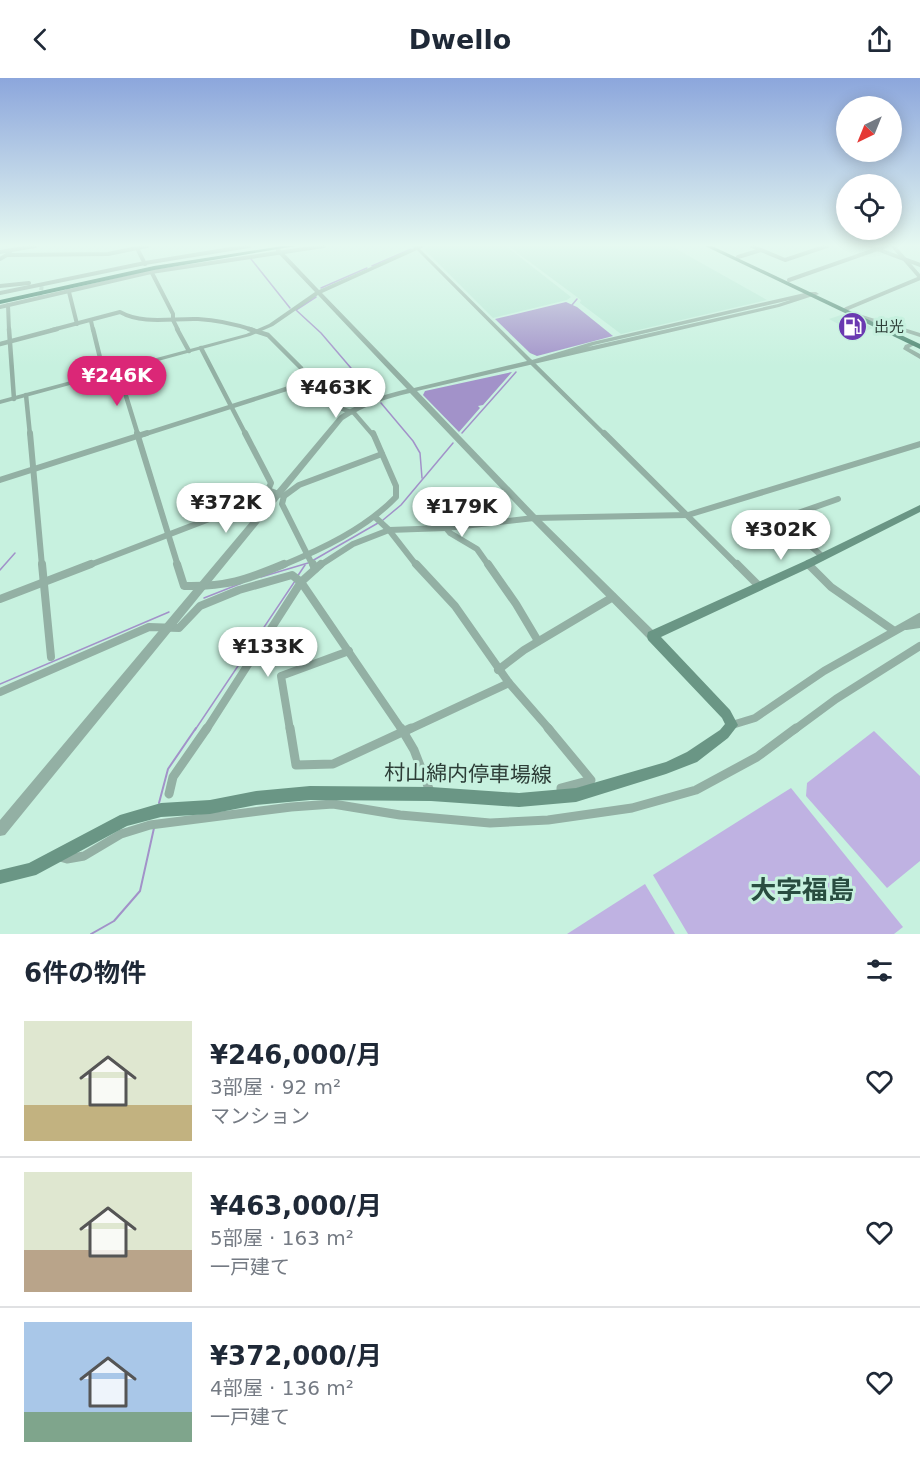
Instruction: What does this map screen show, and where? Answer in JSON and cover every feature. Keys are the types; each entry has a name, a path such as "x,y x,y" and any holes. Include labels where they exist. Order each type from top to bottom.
{"highway":[{"path":"0,300 60,286"},
{"path":"0,300 68,286"}],"main road":[{"path":"795,286 860,317"},
{"path":"799,286 918,343"},
{"path":"732,725 726,714 652,636 823,557 920,508"},
{"name":"村山綿内停車場線","path":"0,877 31,870 125,820 161,810 210,807 256,798 310,793 432,794 519,800 561,797 599,790 666,768 701,752 729,730 732,725"}],"street":[{"path":"0,293 33,286"},
{"path":"0,307 82,286"},
{"path":"159,286 189,351"},
{"path":"313,286 534,518 652,636"},
{"path":"0,402 258,331 332,286"},
{"path":"457,286 759,586"},
{"path":"846,309 901,286"},
{"path":"68,289 76,324"},
{"path":"0,830 25,803 276,494 333,426 349,411 372,400 411,390 802,299 813,294"},
{"path":"531,362 592,344 813,294"},
{"path":"802,299 821,301 860,317 920,335"},
{"path":"8,305 14,399"},
{"path":"0,344 120,312 132,319 175,318 228,322 268,335 301,368 313,397 319,402 349,411 361,419 372,432 397,491 392,503 378,520 290,564 220,586 184,586 118,370"},
{"path":"91,321 104,374"},
{"path":"918,343 906,349 920,357"},
{"path":"201,348 314,568"},
{"path":"0,480 308,382"},
{"path":"26,395 51,657"},
{"path":"912,444 920,450"},
{"path":"169,794 173,777 228,698 298,580 329,557 357,541 389,530 446,528 534,518 688,515 912,444 920,444"},
{"path":"0,599 382,454"},
{"path":"738,539 781,519 838,500"},
{"path":"781,519 823,557"},
{"path":"378,520 389,530 405,553 455,606 508,683 588,774 591,780 561,788 561,797"},
{"path":"446,528 450,533 477,549 516,604 538,641"},
{"path":"808,564 831,587 897,628 920,624"},
{"path":"0,692 149,627 176,628 184,625 196,609 207,603 262,583 298,580"},
{"path":"298,580 404,733 414,750 432,794"},
{"path":"498,670 538,641 613,597"},
{"path":"732,725 755,718 824,671 920,617"},
{"path":"59,856 67,859 84,856 121,834 150,825 291,807 333,804 400,815 490,823 548,820 632,808 696,790 757,757 836,699 920,646"},
{"path":"349,651 281,676 296,765 333,764 508,683"}],"shaded area":[{"path":"461,286 557,286 571,297 567,300 493,318"},
{"path":"562,286 742,286 767,300 621,334 580,303 581,300"},
{"path":"566,302 577,307 613,336 537,356 530,353 495,319"},
{"path":"844,314 873,328 857,334 829,319"},
{"path":"512,372 483,405 478,406 480,408 459,432 423,395 425,391"},
{"path":"874,731 920,776 920,861 887,888 806,796 807,783"},
{"path":"791,788 903,927 894,934 688,934 653,875"},
{"path":"645,884 675,934 567,934"}],"waterway":[{"path":"272,286 290,308"},
{"path":"321,288 326,286"},
{"path":"316,297 296,310 321,333 374,395"},
{"path":"572,305 577,299"},
{"path":"462,433 516,372"},
{"path":"381,403 413,441 420,453 422,478"},
{"path":"383,520 401,505 453,443"},
{"path":"312,561 378,523"},
{"path":"0,570 15,553"},
{"path":"261,577 308,563"},
{"path":"297,577 305,565"},
{"path":"195,730 295,581"},
{"path":"204,598 242,583"},
{"path":"0,684 169,612"},
{"path":"159,803 168,769 196,728"},
{"path":"91,934 114,921 140,891 154,828"}],"tunnel":[{"path":"40,296 42,286"}],"place":[{"name":"出光","path":"853,327"}],"district":[{"name":"大字福島","path":"802,890"}]}
